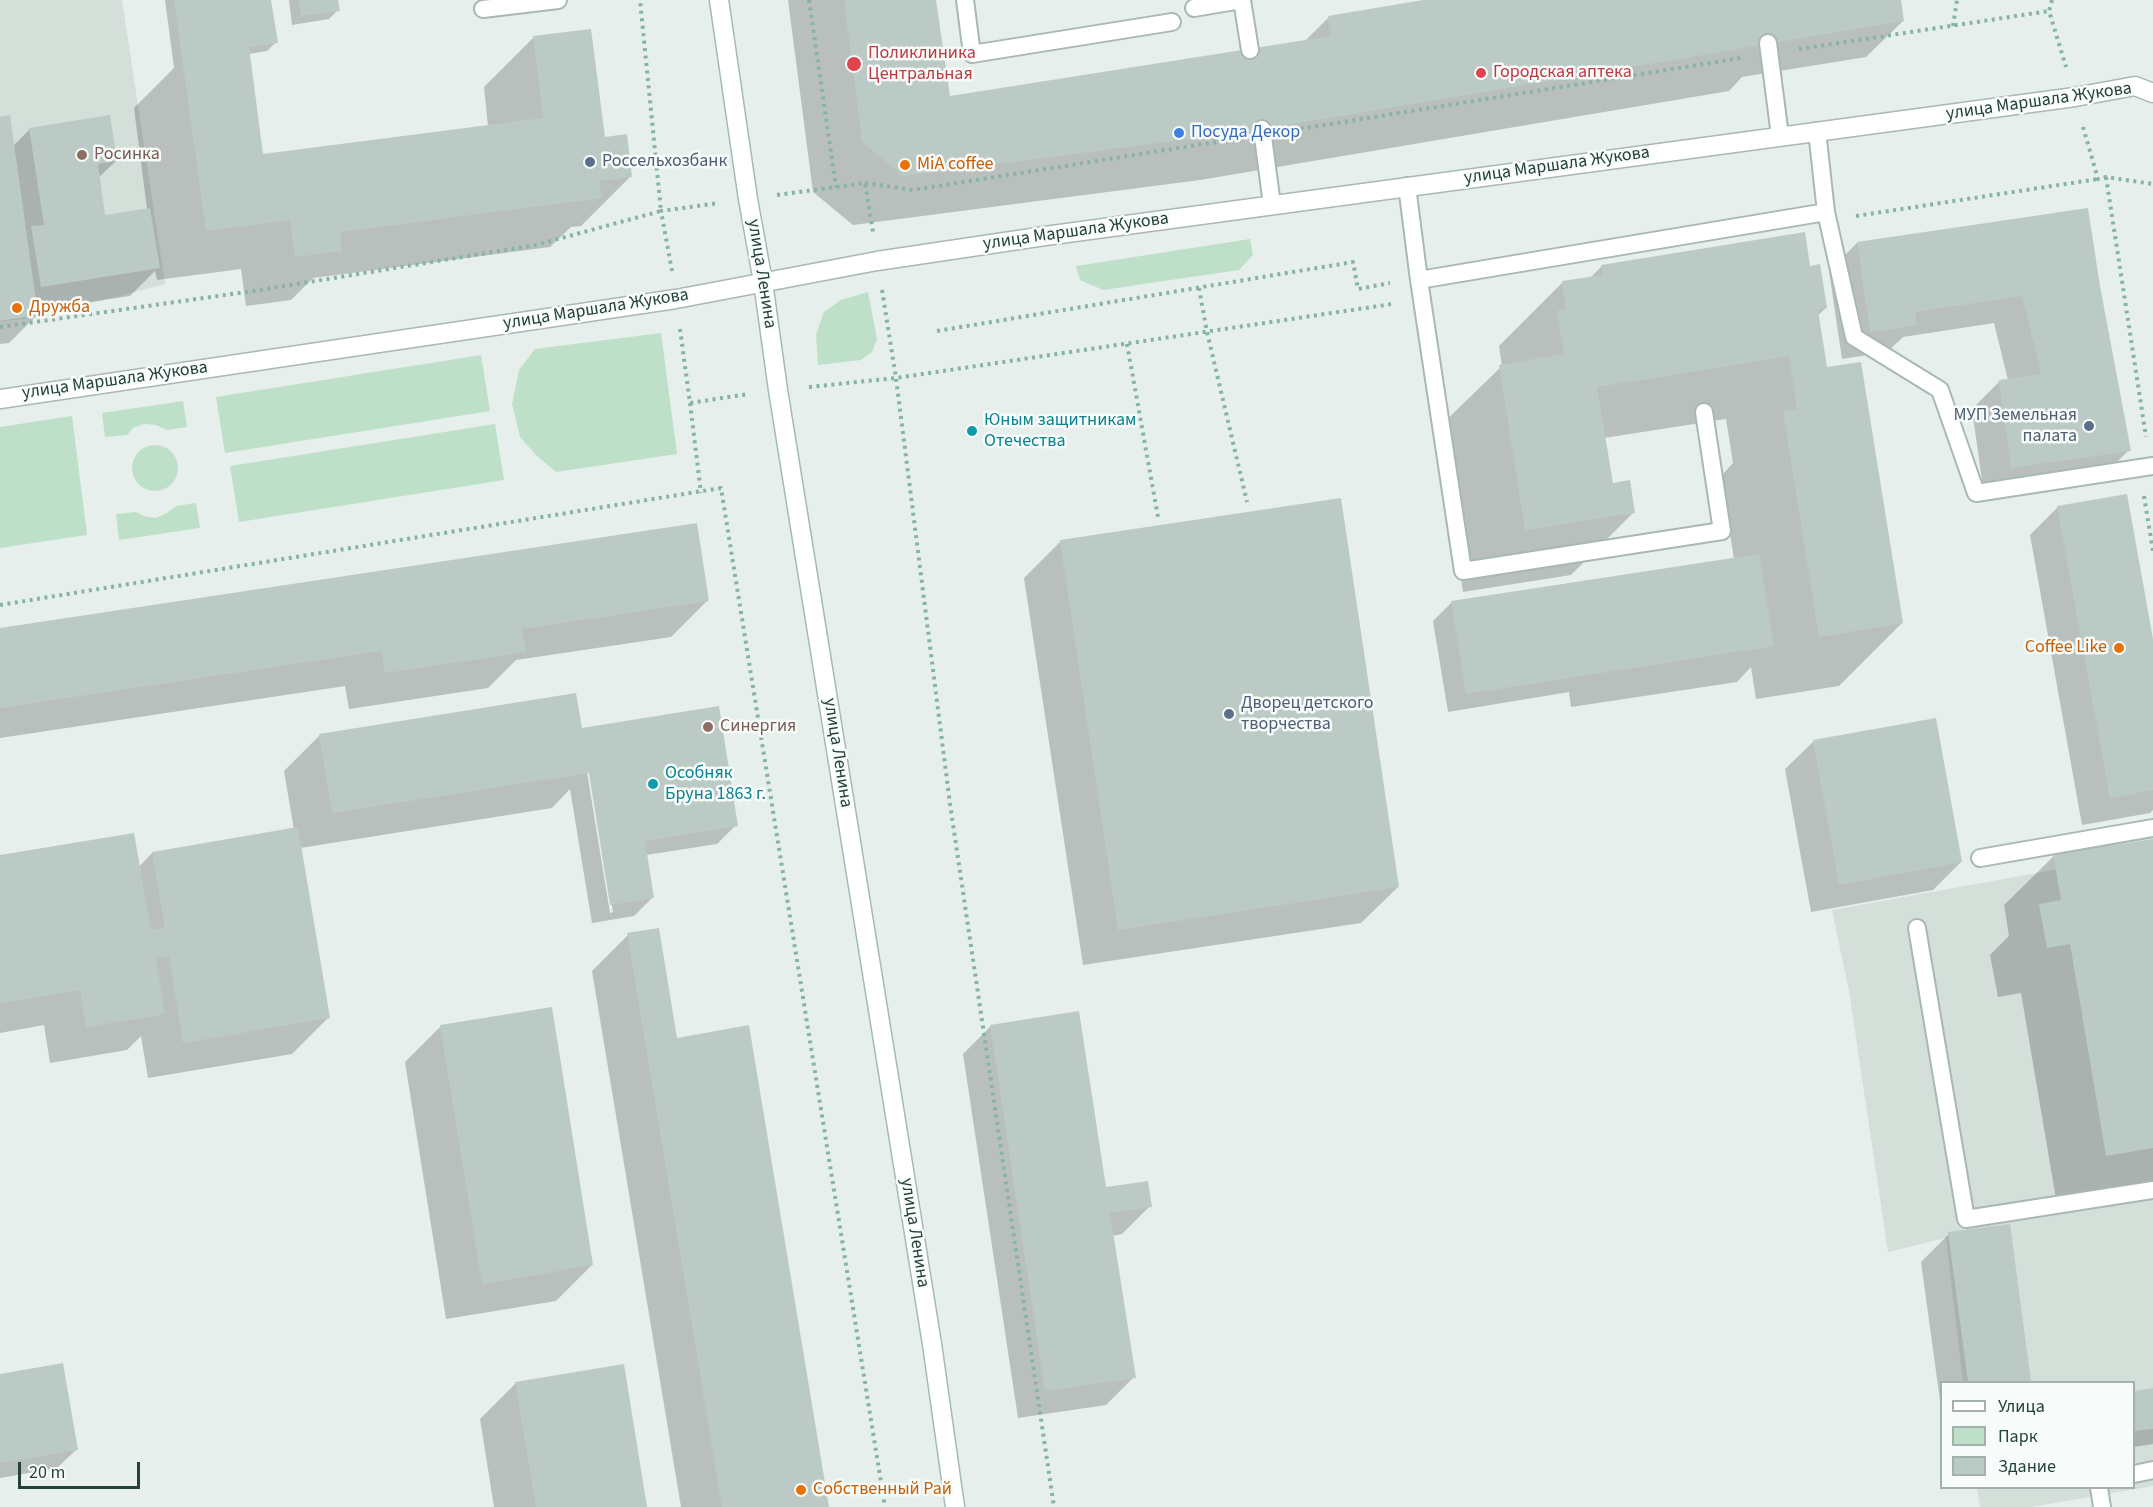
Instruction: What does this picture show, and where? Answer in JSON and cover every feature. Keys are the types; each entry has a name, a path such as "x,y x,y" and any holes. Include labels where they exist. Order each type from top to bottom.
{"street":[{"name":"улица Ленина","path":"719,0 748,199 764,282 778,390 932,1344 955,1507"},
{"name":"улица Маршала Жукова","path":"0,399 676,298 877,261 1407,186 2075,97 2135,86 2153,93"}],"lane":[{"path":"483,9 558,0"},
{"path":"965,0 972,54 1172,22"},
{"path":"1194,8 1241,0 1250,50"},
{"path":"1769,48 1780,136"},
{"path":"1818,131 1826,212 1854,338 1940,390 1976,493 2148,467"},
{"path":"1262,132 1272,205"},
{"path":"1407,186 1463,571 1722,531 1704,412"},
{"path":"1419,280 1826,212"},
{"path":"1980,858 2153,828"},
{"path":"1917,928 1966,1220 2153,1190"},
{"path":"2135,1474 2153,1470"},
{"path":"2099,1489 2102,1507"}],"path":[{"path":"0,327 260,290 536,245 661,211 640,0"},
{"path":"809,0 836,187"},
{"path":"1953,26 1957,0"},
{"path":"865,183 913,190 1769,48 1953,26 2049,11"},
{"path":"2106,177 2148,467 2153,551"},
{"path":"937,331 1353,262 1358,289 1390,283 1394,304 896,378 950,804 1053,1507"},
{"path":"1199,288 1207,332 1247,502"},
{"path":"1127,344 1158,517"},
{"path":"690,403 701,493"},
{"path":"0,604 721,488 885,1507"}],"shaded area":[{"name":"Росинка","path":"0,0 122,0 165,284 43,316 0,322"},
{"path":"2153,852 2153,1486 2031,1507 1980,1507 1977,1489 2135,1489 2135,1381 1963,1381 1946,1238 1888,1252 1849,991 1832,910"}],"green space":[{"path":"1250,239 1253,255 1239,270 1103,290 1080,280 1076,266"},
{"path":"868,292 877,339 872,352 861,360 818,365 816,334 824,312 841,300"},
{"path":"661,333 677,454 556,472 520,437 512,404 519,370 535,349"},
{"path":"481,355 490,411 225,453 216,397"},
{"path":"183,401 187,427 167,430 156,425 144,424 133,428 127,435 105,437 102,413"},
{"path":"72,416 87,535 0,548 0,427"},
{"path":"495,424 504,480 239,522 230,466"},
{"path":"155,445 171,452 178,468 171,484 155,491 139,484 132,468 139,452"},
{"path":"196,503 200,528 119,540 116,514 136,512 156,518 176,506"}],"building":[{"path":"174,0 271,0 278,43 249,47 263,154 543,118 533,36 591,29 605,137 627,134 632,177 599,181 602,198 340,232 342,251 295,257 290,220 206,231"},
{"path":"299,0 338,0 340,11 301,16"},
{"path":"844,0 936,0 950,96 1331,36 1328,16 1423,0 1901,0 1904,21 1251,131 903,176 862,142"},
{"path":"10,115 38,315 0,321 0,117"},
{"path":"110,115 117,161 98,164 105,215 150,208 160,268 41,287 31,226 44,225 29,128"},
{"path":"2088,208 2131,451 2011,468 1999,380 2041,374 2022,296 1915,312 1917,325 1870,332 1857,242"},
{"path":"1805,232 1810,266 1820,264 1827,308 1818,310 1827,367 1861,362 1903,623 1819,637 1783,411 1797,409 1789,356 1597,387 1613,483 1630,480 1635,513 1525,530 1499,365 1564,354 1557,311 1566,309 1562,281 1603,275 1601,265"},
{"path":"2127,494 2153,639 2153,790 2110,798 2057,506"},
{"name":"Дворец детского творчества","path":"1341,498 1399,887 1118,930 1060,540"},
{"path":"697,523 709,601 522,629 526,652 385,673 381,651 0,708 0,628"},
{"path":"1759,554 1774,646 1466,694 1451,601"},
{"path":"576,693 582,728 719,706 738,826 645,841 654,898 610,905 589,773 332,813 319,734"},
{"path":"1936,718 1962,862 1839,885 1813,740"},
{"path":"298,827 330,1018 183,1043 169,956 156,958 165,1014 86,1027 80,990 0,1003 0,855 134,833 151,930 165,928 152,852"},
{"path":"2153,839 2153,1148 2106,1156 2070,944 2047,948 2039,904 2061,900 2053,854"},
{"path":"659,928 677,1038 749,1025 829,1507 722,1507 627,933"},
{"path":"552,1007 593,1265 482,1284 440,1025"},
{"path":"1079,1011 1106,1187 1148,1181 1152,1207 1110,1213 1136,1378 1045,1391 990,1025"},
{"path":"2010,1224 2031,1381 1968,1381 1948,1232"},
{"path":"63,1363 78,1450 0,1463 0,1374"},
{"path":"624,1364 647,1507 536,1507 515,1382"},
{"path":"2153,1388 2153,1429 2135,1431 2135,1391"}],"place":[{"name":"Поликлиника Центральная","path":"854,64"},
{"name":"Городская аптека","path":"1481,73"},
{"name":"Посуда Декор","path":"1179,133"},
{"name":"Росинка","path":"82,155"},
{"name":"Россельхозбанк","path":"590,162"},
{"name":"MiA coffee","path":"905,165"},
{"name":"Дружба","path":"17,308"},
{"name":"МУП Земельная палата","path":"2089,426"},
{"name":"Юным защитникам Отечества","path":"972,431"},
{"name":"Coffee Like","path":"2119,648"},
{"name":"Дворец детского творчества","path":"1229,714"},
{"name":"Синергия","path":"708,727"},
{"name":"Особняк Бруна 1863 г.","path":"653,784"},
{"name":"Собственный Рай","path":"801,1490"}]}
